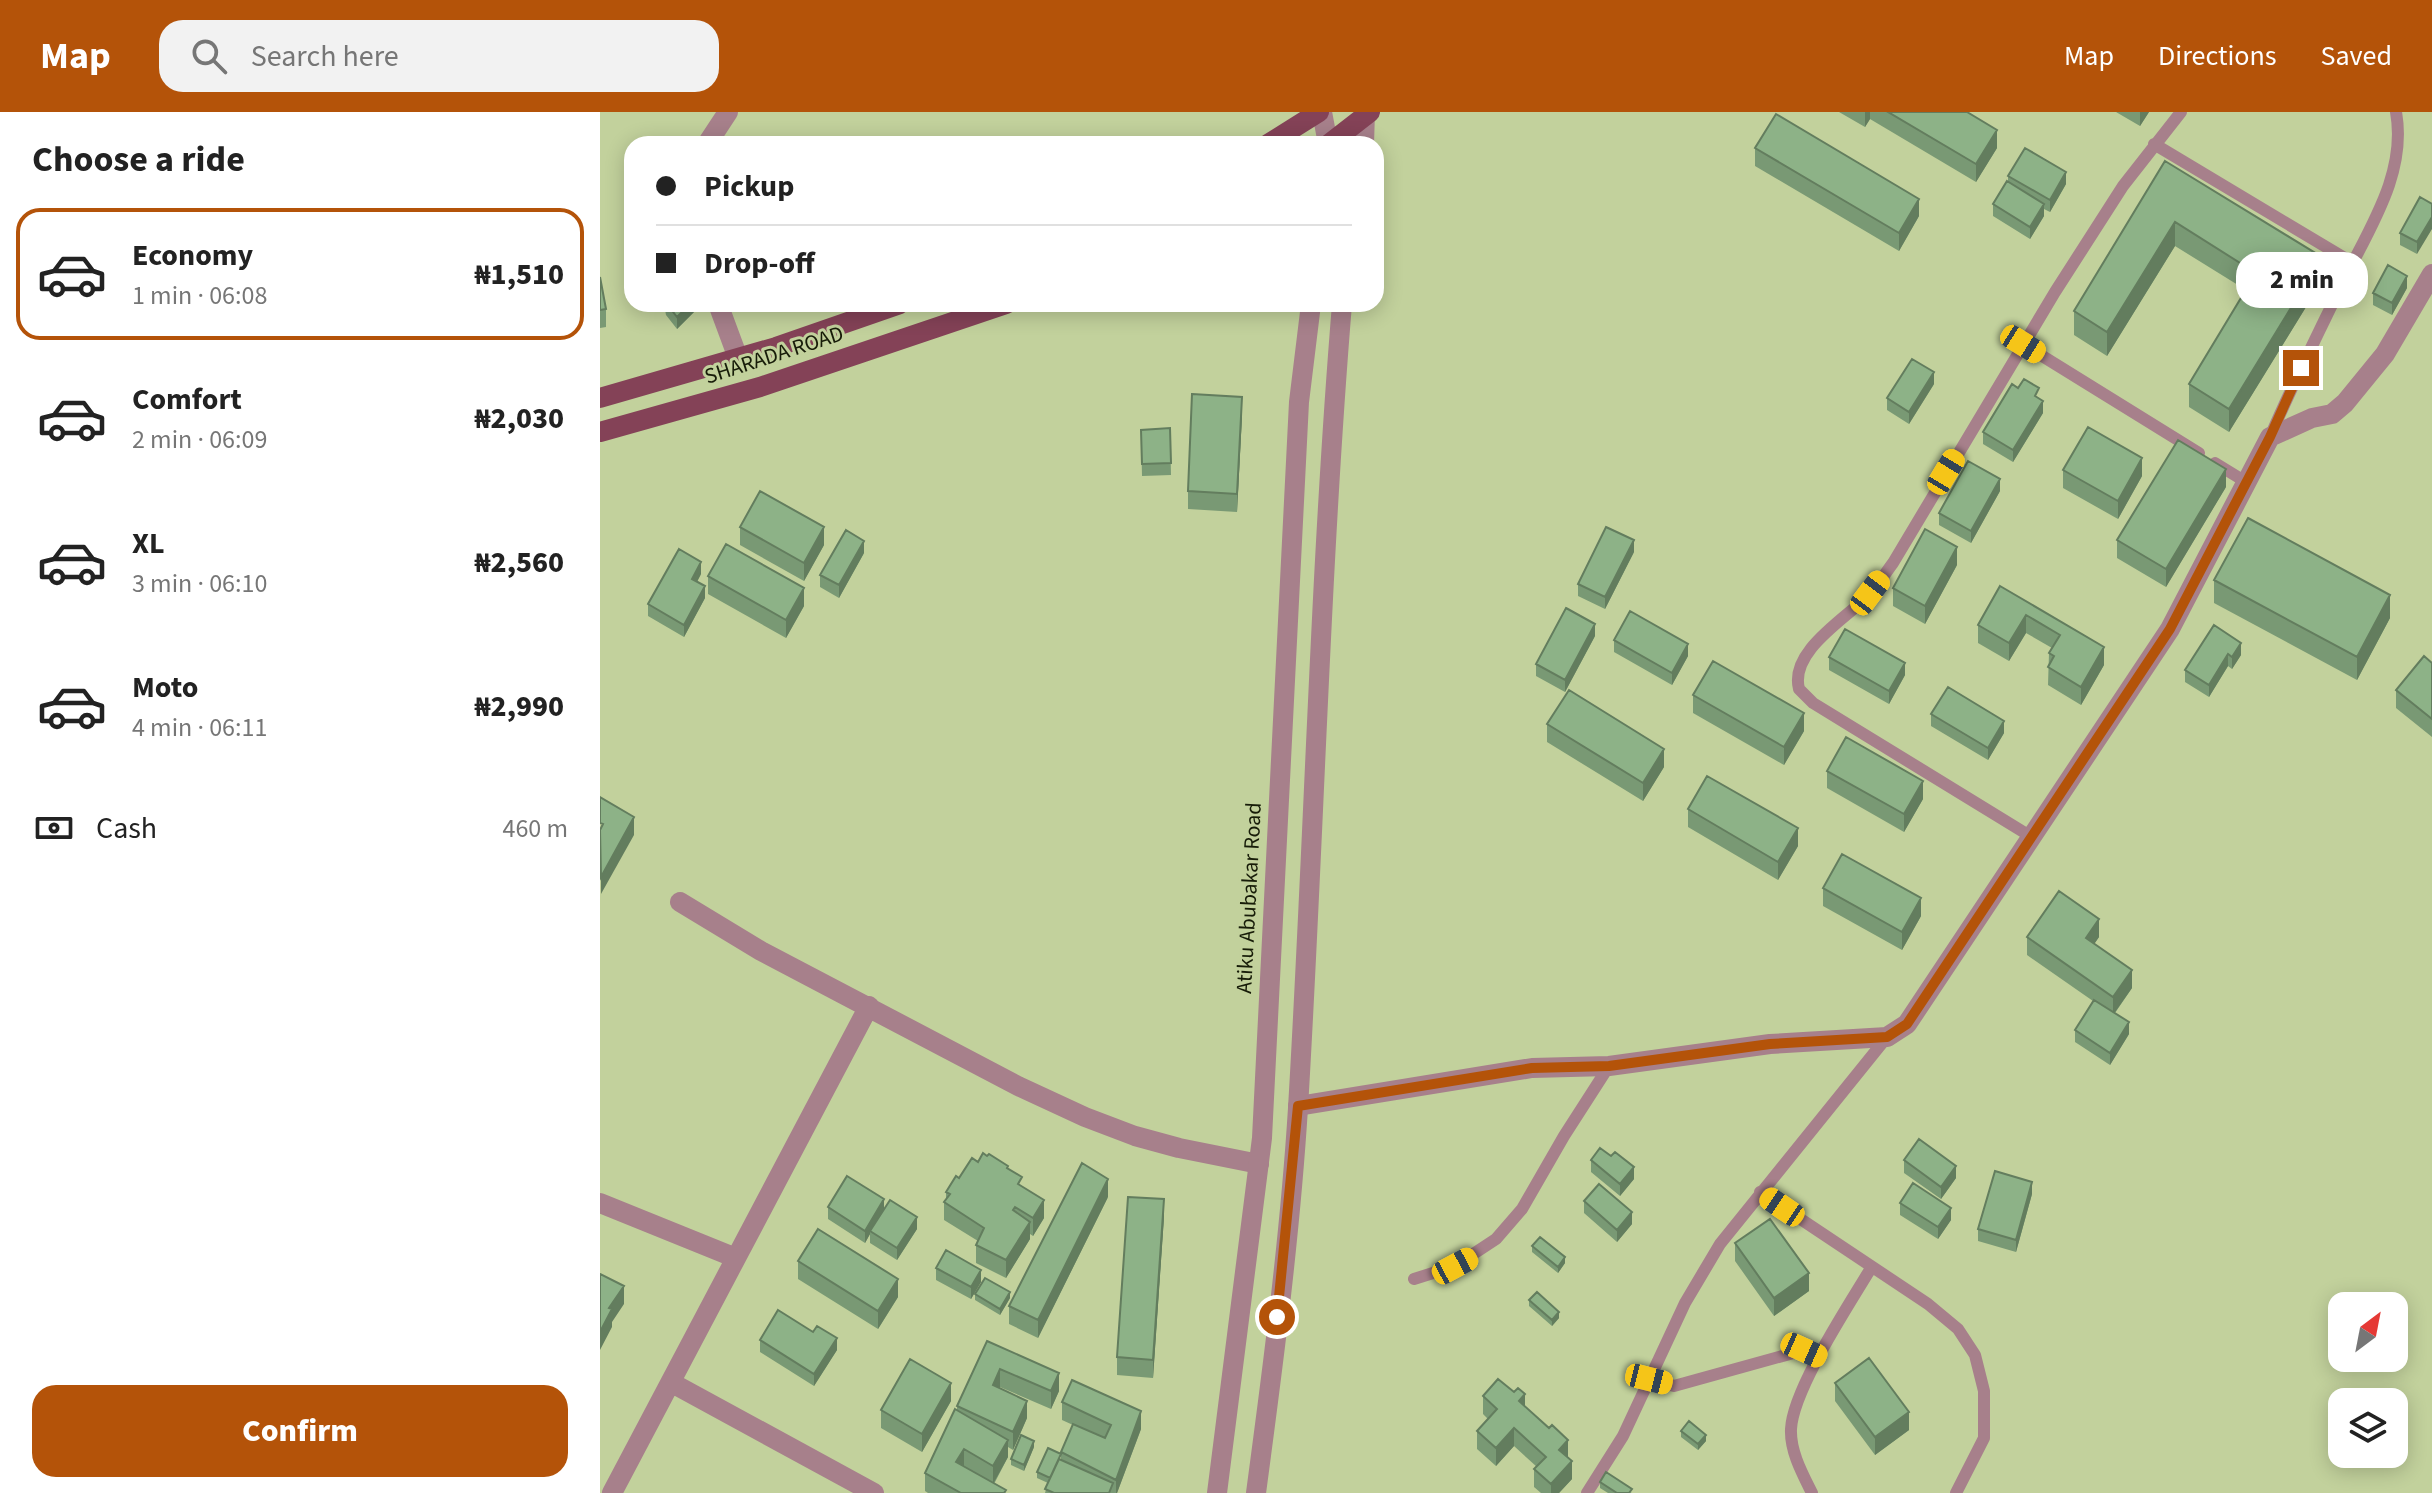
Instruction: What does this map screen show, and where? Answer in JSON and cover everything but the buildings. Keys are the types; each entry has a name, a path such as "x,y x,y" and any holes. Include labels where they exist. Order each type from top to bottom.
{"main road":[{"path":"1281,136 1320,112"},
{"path":"1339,136 1368,113"},
{"path":"600,398 738,358 876,312"},
{"name":"SHARADA ROAD","path":"600,432 760,387 982,312"}],"street":[{"path":"712,136 728,112"},
{"path":"1320,112 1327,136"},
{"path":"1365,136 1368,113"},
{"path":"1298,1106 1532,1068 1609,1066 1770,1044 1887,1037 1907,1024 2170,629 2270,437 2312,418 2332,414 2345,403 2385,354 2432,274"},
{"path":"721,312 738,358"},
{"name":"Atiku Abubakar Road","path":"1217,1493 1259,1164 1298,418 1310,312"},
{"path":"1256,1493 1298,1106 1314,740 1341,312"},
{"path":"680,902 761,951 1018,1086 1085,1117 1179,1148 1259,1164"},
{"path":"612,1493 869,1006"},
{"path":"600,1203 736,1258"},
{"path":"672,1383 874,1493"}],"lane":[{"path":"2030,836 1813,703 1801,694 1797,677 1805,658 1826,632 1870,593 1893,563 2023,344 2123,186 2181,112"},
{"path":"2270,437 2290,388 2375,220 2391,180 2398,153 2396,112"},
{"path":"2154,144 2353,263"},
{"path":"2023,344 2246,482"},
{"path":"1587,1493 1623,1436 1685,1303 1720,1244 1887,1037"},
{"path":"1414,1279 1455,1266 1496,1239 1522,1209 1609,1066"},
{"path":"1760,1192 1928,1304 1958,1329 1975,1355 1984,1391 1984,1438 1956,1493"},
{"path":"1812,1493 1792,1445 1791,1427 1798,1401 1820,1357 1871,1268"},
{"path":"1649,1379 1674,1386 1804,1350 1820,1357"}],"route":[{"path":"1277,1317 1298,1106 1532,1068 1609,1066 1770,1044 1887,1037 1907,1024 2170,629 2270,437 2301,368"}]}
